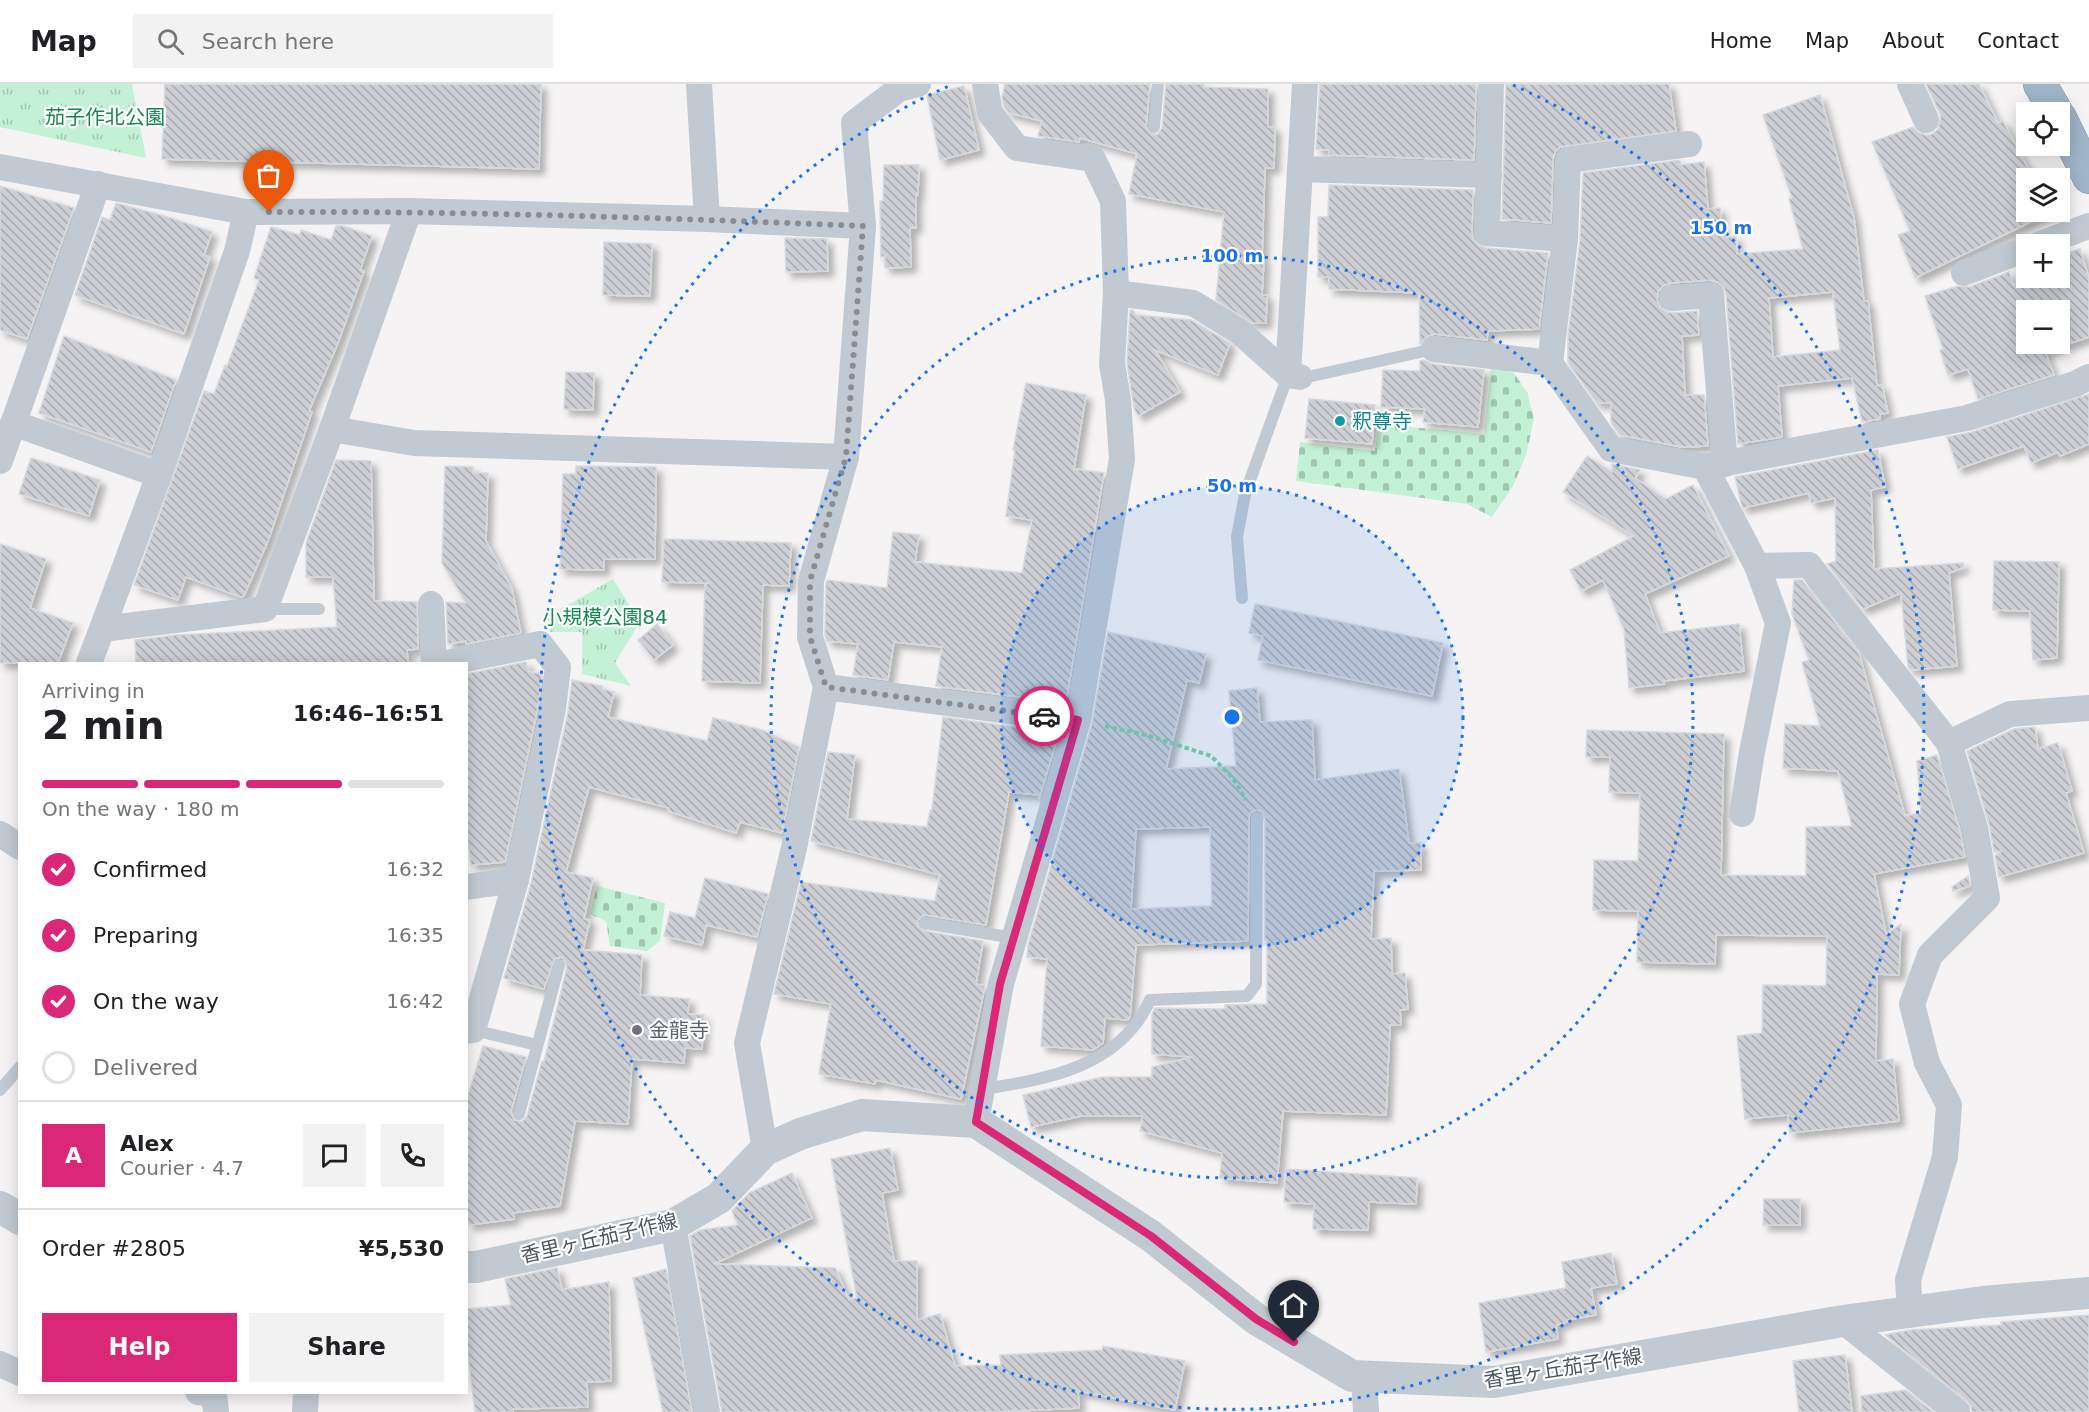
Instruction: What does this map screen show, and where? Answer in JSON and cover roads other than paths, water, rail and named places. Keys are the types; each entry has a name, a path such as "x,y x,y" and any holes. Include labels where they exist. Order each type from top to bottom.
{"highway":[{"path":"2040,84 2050,102"},
{"path":"2070,138 2089,177"}],"street":[{"path":"699,84 707,219"},
{"path":"765,1150 747,1043 794,848 826,687 810,637 810,581 846,457 863,226 854,123 899,89 918,84"},
{"path":"976,1122 1000,984 1078,720 1122,459 1118,400 1112,364 1116,293 1113,201 1093,159 1017,148 990,113 985,84"},
{"path":"1296,376 1300,169 1305,84"},
{"path":"1491,84 1487,233 1565,239"},
{"path":"1910,84 1926,120"},
{"path":"1689,144 1568,160 1565,239 1550,363 1611,449 1715,465 1967,418 2075,384 2089,377"},
{"path":"0,167 246,212 409,211 707,219 863,226"},
{"path":"1300,169 1489,175"},
{"path":"0,460 98,184"},
{"path":"102,628 265,609 409,211"},
{"path":"88,662 159,475 237,251 246,212"},
{"path":"2067,234 2089,226"},
{"path":"1964,273 2016,253"},
{"path":"1116,293 1193,303 1240,332 1296,376"},
{"path":"1672,298 1711,295 1715,465 1778,623 1742,814"},
{"path":"1434,349 1550,363"},
{"path":"13,423 159,475"},
{"path":"332,429 414,443 846,457"},
{"path":"1757,566 1809,565 1949,743 1975,828 1987,898 1930,954 1912,1004 1927,1062 1949,1105 1945,1157 1908,1280 1910,1312"},
{"path":"430,604 434,662"},
{"path":"451,662 540,644 558,667 553,709 516,880 470,1031"},
{"path":"826,687 1078,720"},
{"path":"1949,743 2010,714 2089,708"},
{"path":"0,834 18,845"},
{"path":"468,887 516,880"},
{"name":"香里ヶ丘茄子作線","path":"468,1267 673,1225 719,1198 765,1150 800,1134 862,1115 976,1122 1151,1236 1256,1319 1352,1376 1494,1382 1843,1321 1983,1302 2089,1293"},
{"path":"0,1207 18,1218"},
{"path":"673,1225 707,1412"},
{"path":"1843,1321 1957,1412"},
{"path":"0,1364 18,1372"},
{"path":"1364,1376 1366,1412"},
{"path":"214,1394 216,1412"},
{"path":"304,1412 306,1394"}],"lane":[{"path":"1154,128 1158,84"},
{"path":"1242,598 1237,537 1245,494 1296,376 1434,349"},
{"path":"265,609 319,609"},
{"path":"983,1089 1029,1082 1063,1073 1095,1060 1135,1026 1150,1000 1247,996 1256,984 1257,818"},
{"path":"925,923 1014,938"},
{"path":"519,1114 559,965"},
{"path":"470,1031 537,1045"},
{"path":"0,1090 18,1068"}],"place":[{"name":"釈尊寺","path":"1340,421"},
{"name":"金龍寺","path":"637,1030"}],"park label":[{"name":"茄子作北公園","path":"105,117"},
{"name":"小規模公園84","path":"605,617"}]}
